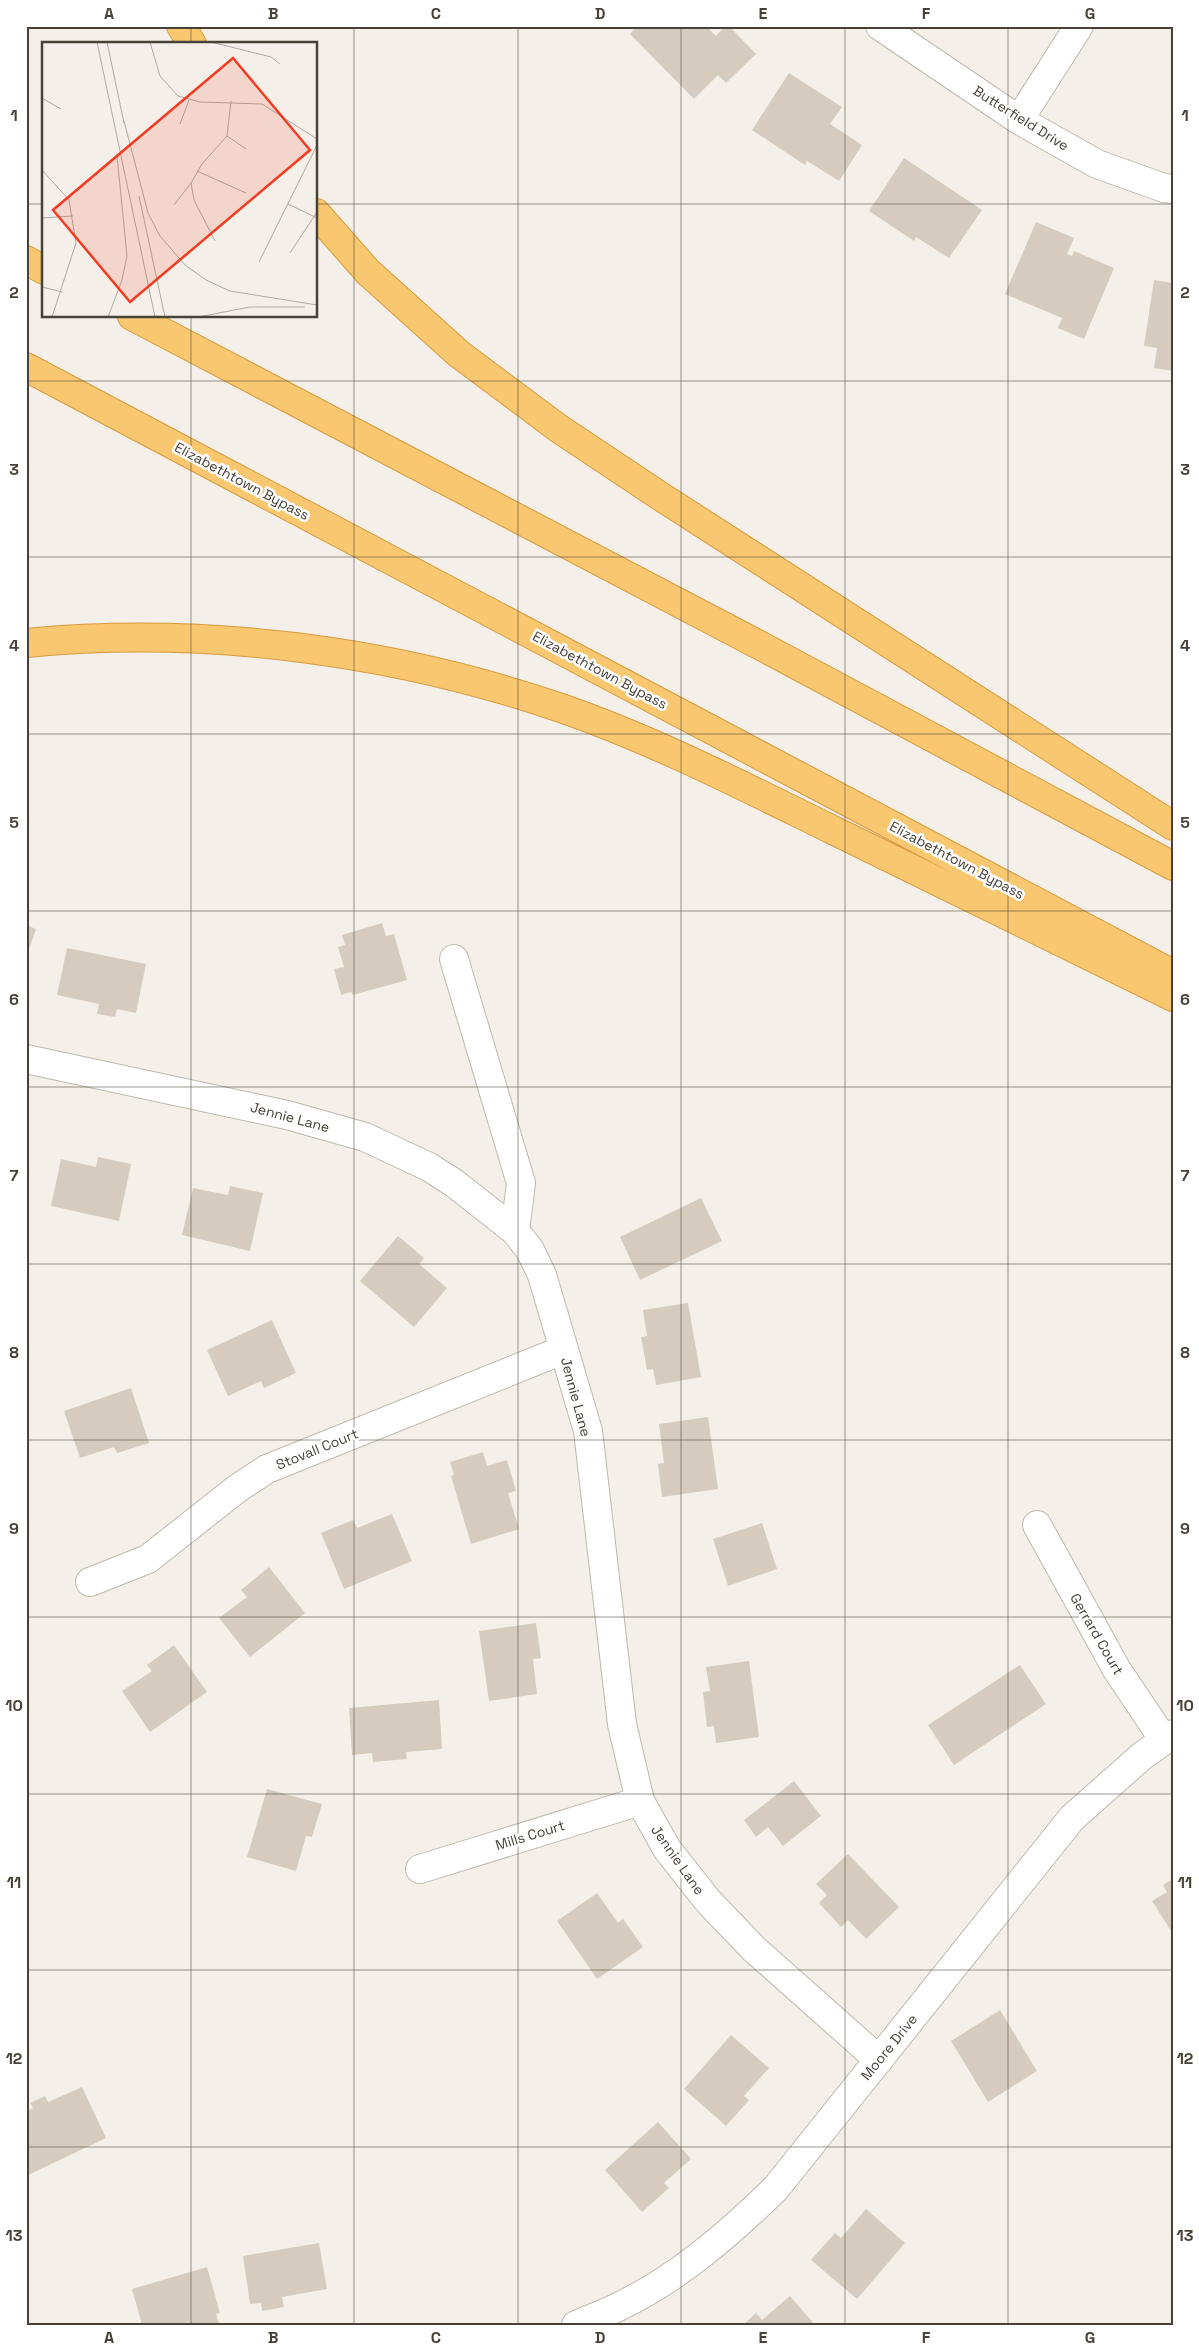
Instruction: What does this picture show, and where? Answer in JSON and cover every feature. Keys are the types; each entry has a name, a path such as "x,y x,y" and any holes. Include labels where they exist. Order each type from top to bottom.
{"highway":[{"path":"182,26 191,42"},
{"path":"318,215 368,272 459,354 558,428 660,496 1173,826"},
{"path":"26,260 42,269"},
{"path":"136,318 1173,866"},
{"name":"Elizabethtown Bypass","path":"26,367 1173,974"},
{"path":"26,643 182,638 312,648 439,672 563,709 685,758 1173,997"}],"street":[{"name":"Butterfield Drive","path":"880,26 1019,120 1097,164 1164,188 1173,189"},
{"path":"1019,120 1079,26"},
{"path":"454,959 521,1183 514,1230"},
{"name":"Jennie Lane","path":"26,1059 288,1114 365,1138 429,1167 454,1183 514,1230 530,1250 542,1275 588,1432 622,1724 640,1800 667,1849 708,1901 754,1949 879,2060"},
{"name":"Stovall Court","path":"90,1582 148,1559 238,1488 267,1469 563,1350"},
{"name":"Gerrard Court","path":"1037,1524 1117,1670 1168,1737"},
{"name":"Moore Drive","path":"576,2325 619,2307 664,2280 704,2252 743,2221 776,2188 1072,1818 1142,1756 1168,1737"},
{"name":"Mills Court","path":"420,1869 640,1800"}],"building":[{"path":"637,26 706,26 716,36 725,26 729,26 756,54 726,83 718,75 694,99 630,34"},
{"path":"789,73 842,107 830,124 862,145 839,181 807,161 805,165 752,130"},
{"path":"904,158 982,210 949,258 916,237 914,241 869,211"},
{"path":"1036,222 1074,238 1067,254 1072,256 1074,251 1114,268 1084,339 1058,328 1062,318 1005,294"},
{"path":"1154,280 1173,283 1173,371 1154,368 1157,348 1144,346"},
{"path":"382,923 386,936 394,934 407,980 353,995 351,992 341,995 334,969 344,967 338,947 345,945 342,935"},
{"path":"26,925 36,929 27,955 26,955"},
{"path":"67,948 146,964 136,1013 117,1009 115,1017 97,1014 99,1004 57,995"},
{"path":"98,1157 131,1164 119,1221 51,1206 61,1159 96,1167"},
{"path":"230,1186 263,1193 250,1251 182,1235 193,1188 228,1195"},
{"path":"701,1198 722,1241 640,1280 620,1237"},
{"path":"398,1236 424,1258 419,1264 447,1288 414,1327 360,1281"},
{"path":"688,1303 701,1377 656,1385 653,1369 647,1370 641,1337 647,1336 643,1310"},
{"path":"272,1320 296,1373 264,1388 261,1381 228,1396 207,1350"},
{"path":"131,1388 149,1443 117,1453 114,1447 80,1458 64,1411"},
{"path":"708,1417 718,1489 662,1497 658,1464 664,1463 659,1424"},
{"path":"483,1452 487,1466 507,1460 516,1491 508,1493 519,1529 471,1544 451,1476 454,1475 450,1462"},
{"path":"392,1514 412,1561 344,1589 321,1533 353,1520 357,1528"},
{"path":"762,1523 777,1569 728,1586 713,1539"},
{"path":"269,1567 305,1613 250,1657 219,1618 247,1597 241,1590"},
{"path":"536,1623 541,1658 533,1659 537,1694 489,1701 479,1631"},
{"path":"174,1645 207,1692 150,1732 122,1691 152,1671 147,1665"},
{"path":"749,1661 759,1737 716,1743 714,1726 707,1727 703,1692 710,1691 706,1667"},
{"path":"1020,1665 1046,1704 954,1765 928,1725"},
{"path":"439,1700 442,1749 406,1752 407,1759 373,1762 372,1753 352,1755 349,1708"},
{"path":"794,1781 821,1816 783,1846 768,1827 756,1837 744,1820"},
{"path":"267,1789 322,1804 312,1837 306,1836 296,1871 247,1857"},
{"path":"848,1854 899,1907 866,1939 848,1920 841,1927 819,1903 827,1895 816,1884"},
{"path":"1173,1879 1173,1934 1152,1901 1167,1892 1163,1885"},
{"path":"597,1893 618,1923 623,1919 643,1947 597,1979 557,1921"},
{"path":"1000,2010 1037,2071 988,2102 951,2041"},
{"path":"731,2035 769,2068 744,2096 749,2100 726,2126 684,2089"},
{"path":"82,2087 106,2138 26,2176 26,2112 33,2108 30,2103 45,2096 48,2102"},
{"path":"658,2122 691,2159 664,2183 669,2188 642,2212 605,2170"},
{"path":"866,2209 905,2243 857,2299 811,2260 835,2233 841,2238"},
{"path":"319,2243 327,2289 282,2297 284,2307 262,2311 261,2303 250,2304 243,2256"},
{"path":"207,2267 220,2313 216,2314 219,2323 190,2325 189,2322 180,2325 142,2325 132,2289"},
{"path":"790,2296 815,2325 743,2325 756,2313 762,2320"}]}
